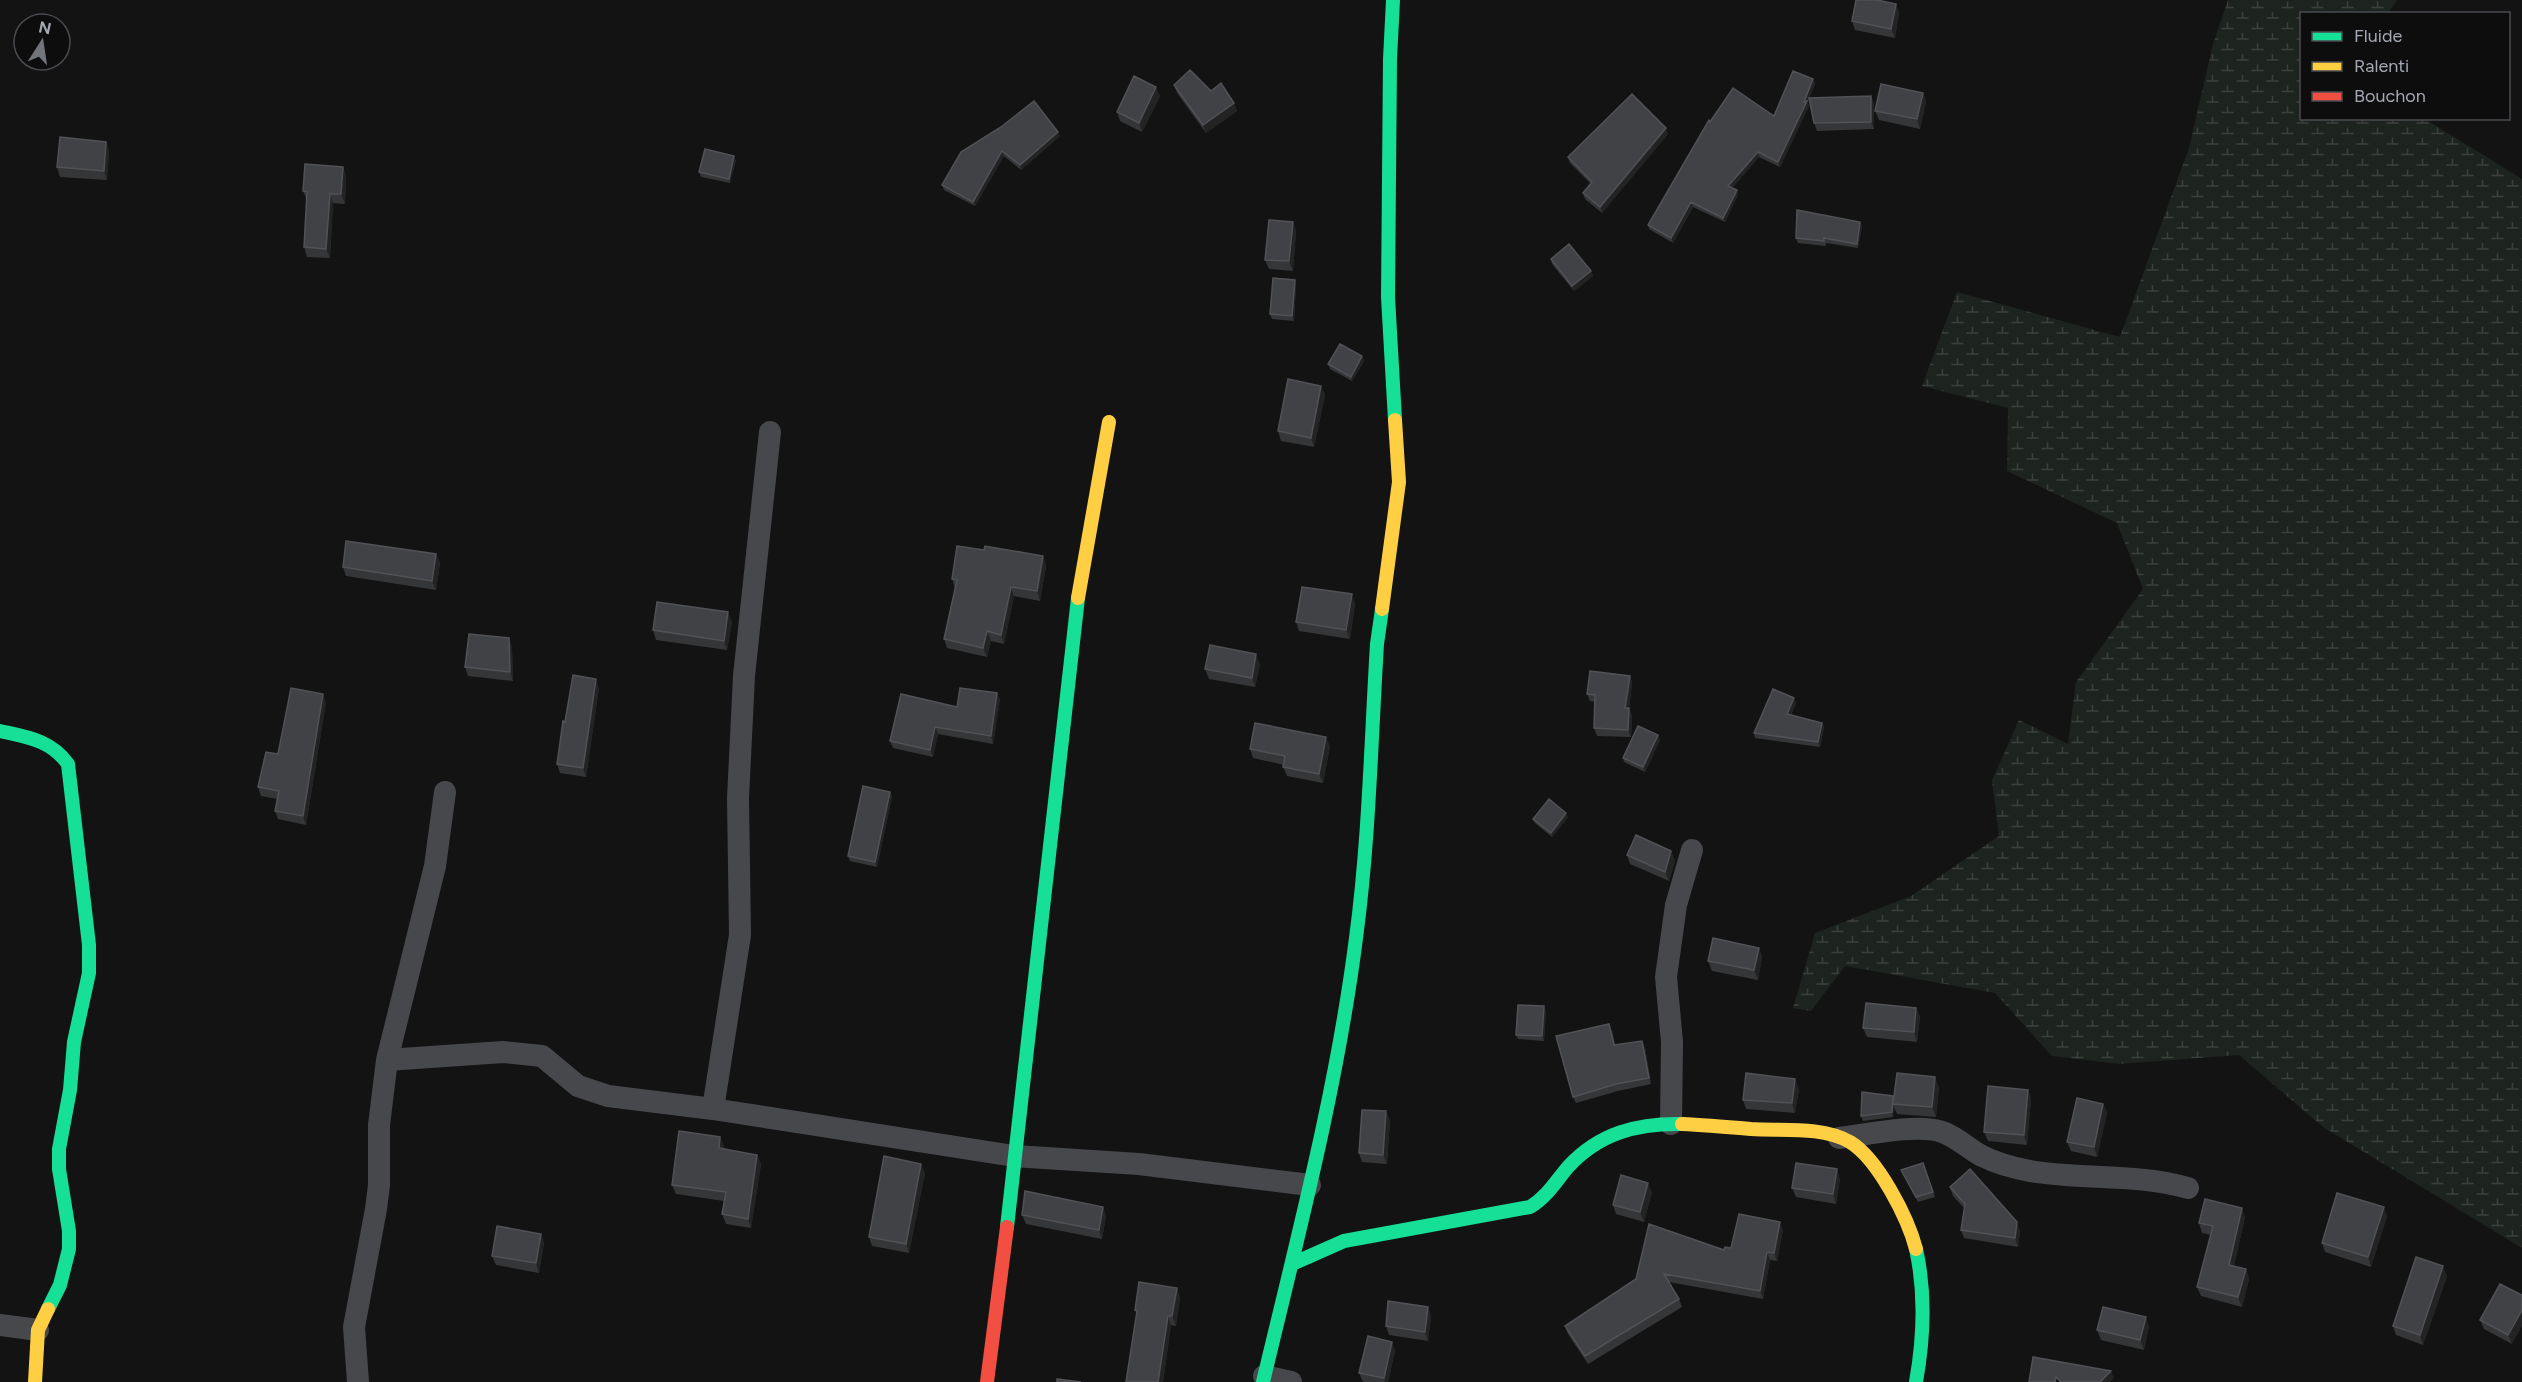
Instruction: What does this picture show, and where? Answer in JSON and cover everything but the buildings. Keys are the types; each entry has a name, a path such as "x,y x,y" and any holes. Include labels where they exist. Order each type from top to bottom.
{"street":[{"path":"1292,1382 1264,1379 1328,1110 1356,939 1364,862 1377,644 1394,537 1399,482 1388,297 1390,59 1393,0"},
{"path":"987,1382 1012,1190 1067,684 1078,600 1109,422"},
{"path":"713,1109 740,935 738,798 744,675 770,432"},
{"path":"0,730 49,743 62,753 68,764 89,945 89,973 74,1042 70,1090 59,1149 59,1169 69,1231 69,1248 60,1285 38,1330 35,1382"},
{"path":"357,1382 354,1328 379,1185 379,1125 387,1060 435,866 445,792"},
{"path":"1671,1124 1672,1042 1666,976 1676,905 1692,850"},
{"path":"387,1060 503,1052 542,1056 578,1086 608,1096 713,1109 1014,1156 1117,1162 1310,1185"},
{"path":"1292,1264 1344,1241 1530,1207 1548,1194 1582,1154 1607,1136 1636,1127 1671,1124 1789,1132 1839,1138 1915,1129 1937,1130 1983,1156 2026,1170 2052,1174 2155,1180 2188,1188"},
{"path":"1839,1138 1859,1149 1886,1181 1899,1206 1920,1263 1924,1321 1923,1344 1916,1382"},
{"path":"0,1326 38,1330"}],"green space":[{"path":"2228,0 2397,0 2389,12 2300,12 2300,120 2427,120 2522,179 2522,1248 2323,1127 2239,1055 2119,1064 2052,1056 1995,993 1845,966 1811,1011 1793,1008 1815,933 1911,896 1999,836 1992,780 2019,720 2068,744 2076,682 2143,589 2117,523 2007,471 2008,408 1922,386 1957,292 2120,337 2189,148 2213,44"}],"traffic: fast":[{"path":"1393,0 1390,59 1388,297 1395,420"},
{"path":"1007,1227 1078,598"},
{"path":"1263,1382 1316,1161 1348,994 1364,865 1377,644 1382,609"},
{"path":"0,731 38,741 54,750 68,764 89,945 89,973 74,1042 70,1090 59,1149 59,1169 69,1231 69,1249 60,1285 48,1309"},
{"path":"1292,1264 1344,1241 1530,1207 1546,1194 1580,1155 1606,1138 1635,1128 1682,1124"},
{"path":"1916,1249 1923,1299 1921,1349 1916,1382"}],"traffic: slow":[{"path":"1382,609 1399,482 1395,420"},
{"path":"1078,598 1109,422"},
{"path":"1682,1124 1815,1131 1850,1142 1861,1150 1881,1175 1899,1206 1916,1249"},
{"path":"35,1382 38,1330 48,1309"}],"traffic: jam":[{"path":"987,1382 1007,1227"}]}
